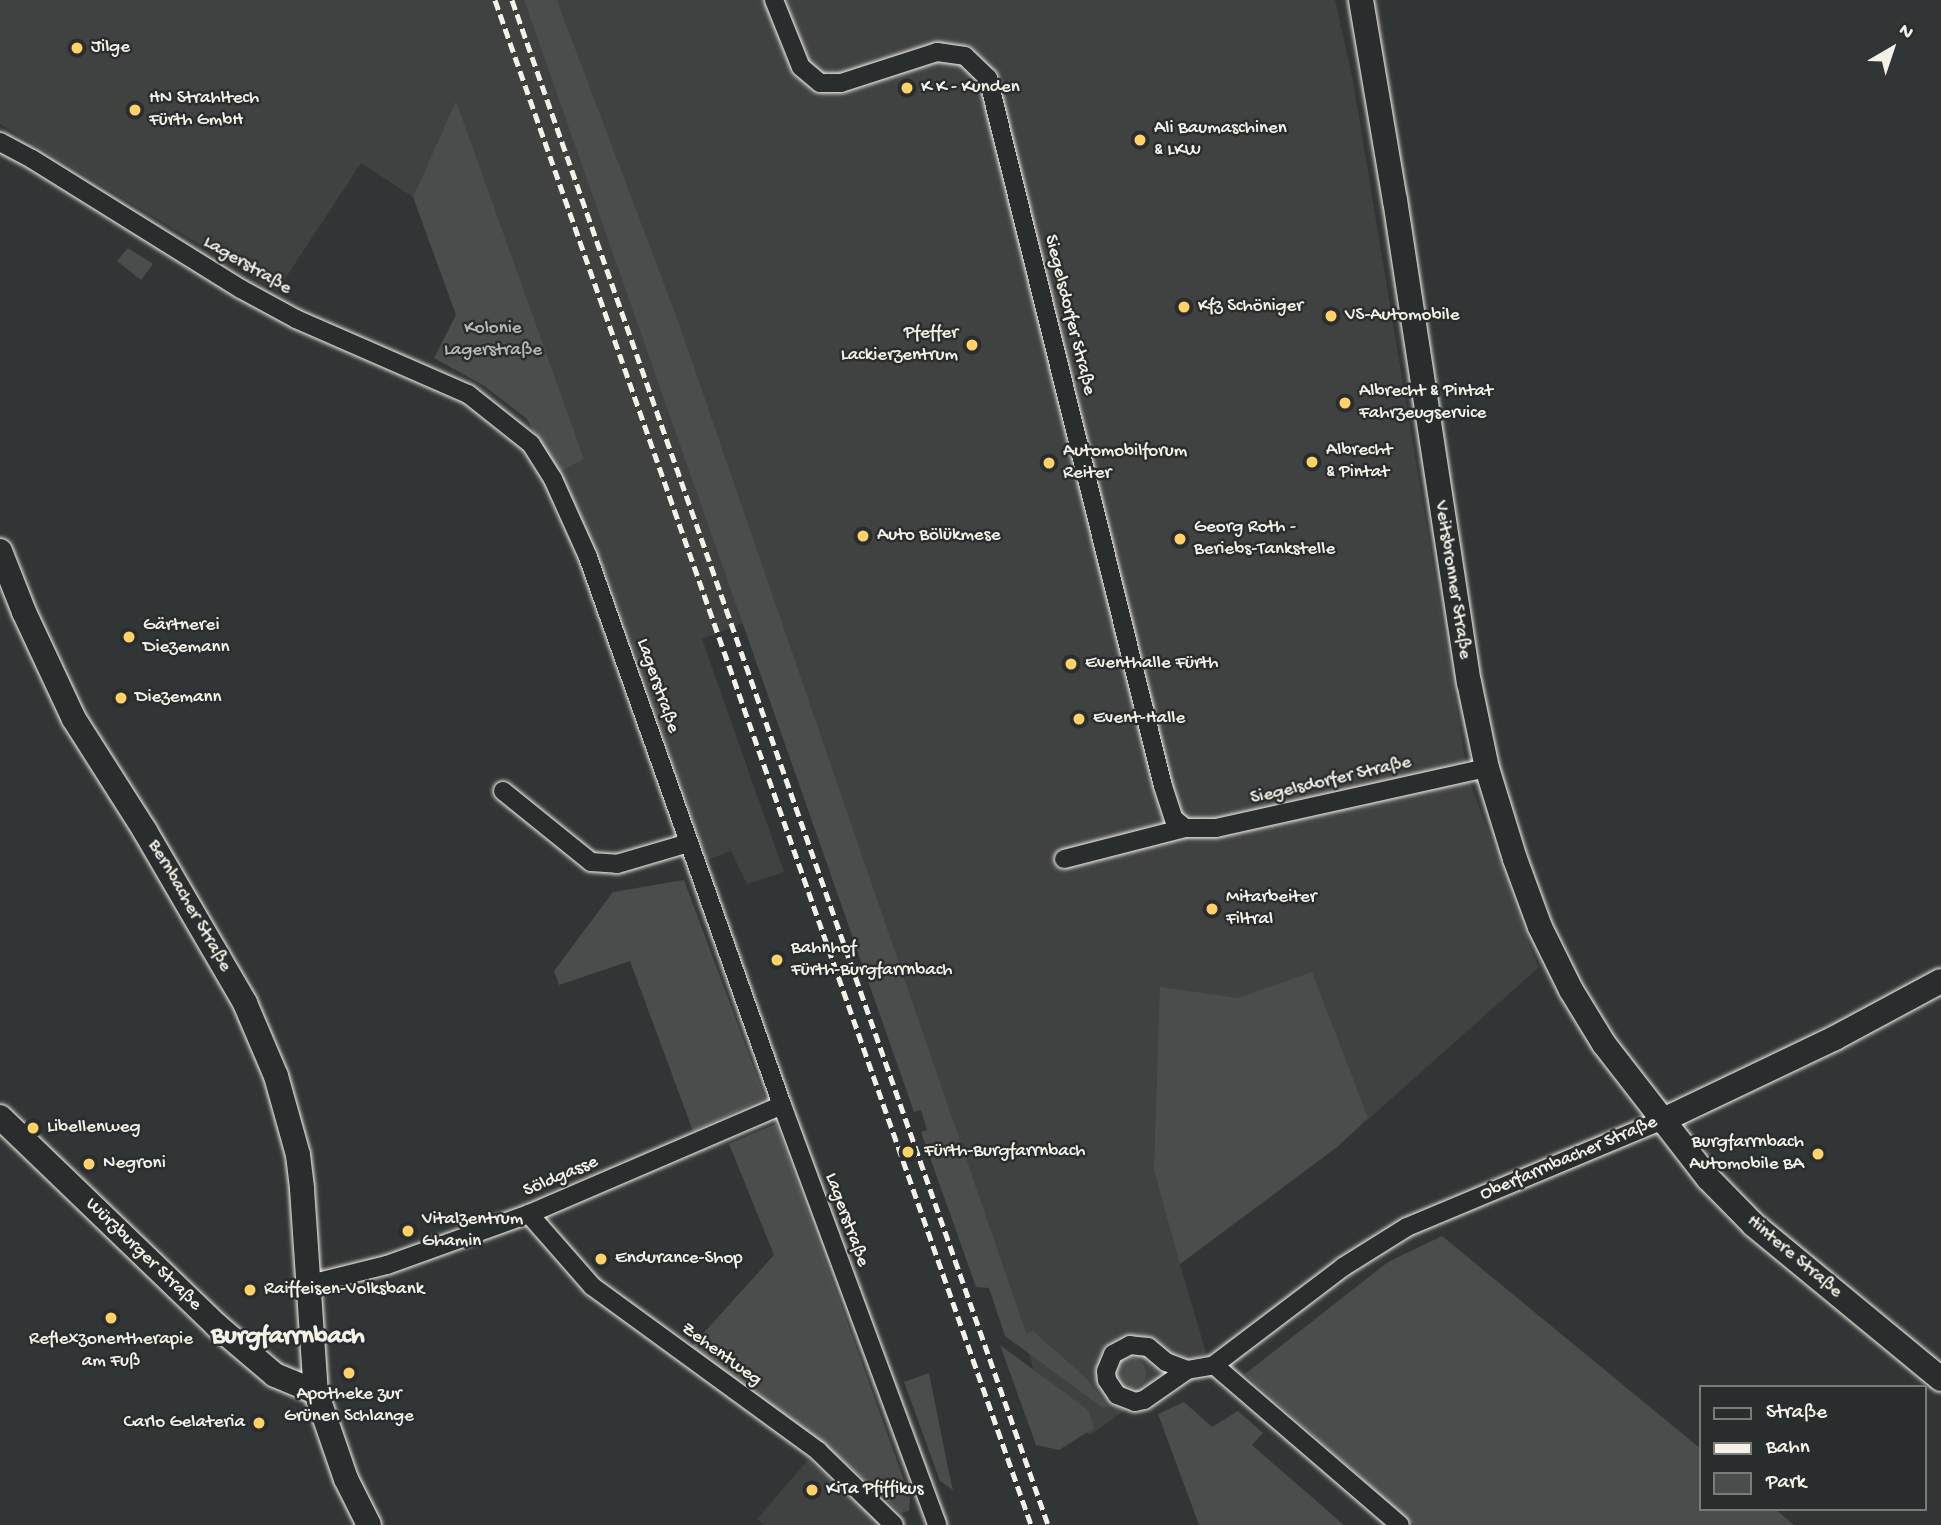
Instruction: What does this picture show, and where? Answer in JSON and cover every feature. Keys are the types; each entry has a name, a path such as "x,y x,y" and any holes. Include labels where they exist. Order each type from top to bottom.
{"street":[{"name":"Siegelsdorfer Straße","path":"774,0 801,67 820,83 841,83 937,52 965,56 988,78 1163,786 1174,819 1185,828"},
{"name":"Veitsbronner Straße","path":"1360,0 1396,209 1446,547 1487,768 1515,859 1540,927 1571,990 1604,1044 1661,1121"},
{"name":"Lagerstraße","path":"0,142 32,159 241,289 296,319 468,394 531,444 553,479 588,557 782,1105 937,1525"},
{"name":"Bernbacher Straße","path":"0,551 24,612 74,719 145,831 245,1003 276,1076 298,1155 310,1284 316,1392"},
{"name":"Siegelsdorfer Straße","path":"1064,859 1185,828 1216,828 1487,768"},
{"path":"503,791 591,862 617,864 689,843"},
{"name":"Oberfarrnbacher Straße","path":"1186,1370 1214,1365 1343,1267 1407,1227 1661,1121 1835,1038 1941,981"},
{"name":"Söldgasse","path":"310,1284 387,1265 529,1214 782,1105"},
{"name":"Würzburger Straße","path":"0,1117 216,1325 275,1375 316,1392"},
{"name":"Hintere Straße","path":"1661,1121 1708,1178 1754,1225 1941,1379"},
{"name":"Zehentweg","path":"529,1214 592,1286 818,1451 894,1525"},
{"path":"1214,1365 1400,1525"},
{"path":"316,1392 346,1479 369,1525"}],"shaded area":[{"path":"0,0 524,0 743,623 702,639 784,872 747,884 731,851 707,860 613,589 558,473 584,459 455,103 413,197 361,163 277,291 0,124"},
{"path":"557,0 1335,0 1353,81 1468,777 1538,968 1337,1147 1180,1264 1206,1353 1090,1435 1042,1403 1018,1312 680,326"},
{"name":"KiTa Pfiffikus","path":"808,1460 881,1525 764,1525 757,1519"}],"green space":[{"path":"524,0 557,0 680,326 1026,1333 1033,1331 1087,1379 1107,1406 1103,1408 1005,1336 989,1288 976,1287 921,1132 927,1130 921,1110 914,1112"},
{"name":"Kolonie Lagerstraße","path":"456,101 584,459 558,473 527,419 483,385 434,358 456,315 413,197"},
{"path":"128,248 153,264 141,280 117,261"},
{"path":"684,880 765,1098 693,1131 630,961 559,985 554,971 613,892"},
{"path":"1312,972 1368,1118 1337,1147 1180,1264 1154,1170 1160,987 1238,998"},
{"path":"776,1124 910,1497 909,1511 901,1513 839,1457 691,1347 774,1255 729,1144"},
{"path":"1442,1236 1700,1448 1700,1511 1777,1511 1794,1525 1414,1525 1245,1374 1388,1262"},
{"path":"1000,1345 1088,1410 1094,1428 1059,1450 1036,1445"},
{"path":"1131,1358 1142,1362 1146,1373 1142,1384 1131,1388 1120,1384 1116,1373 1120,1362"},
{"path":"929,1373 953,1490 940,1481 904,1382"},
{"path":"1184,1402 1212,1427 1238,1411 1263,1433 1252,1445 1344,1525 1199,1525 1158,1414"}],"railway":[{"path":"495,0 1031,1525"},
{"path":"512,0 1048,1525"}],"place":[{"name":"Jilge","path":"77,48"},
{"name":"K K - Kunden","path":"907,88"},
{"name":"HN Strahltech Fürth GmbH","path":"135,110"},
{"name":"Ali Baumaschinen & LKW","path":"1140,140"},
{"name":"Kfz Schöniger","path":"1184,307"},
{"name":"VS-Automobile","path":"1331,316"},
{"name":"Pfeffer Lackierzentrum","path":"972,345"},
{"name":"Albrecht & Pintat Fahrzeugservice","path":"1345,403"},
{"name":"Albrecht & Pintat","path":"1312,462"},
{"name":"Automobilforum Reiter","path":"1049,463"},
{"name":"Auto Bölükmese","path":"863,536"},
{"name":"Georg Roth - Beriebs-Tankstelle","path":"1180,539"},
{"name":"Gärtnerei Diezemann","path":"129,637"},
{"name":"Eventhalle Fürth","path":"1071,664"},
{"name":"Diezemann","path":"121,698"},
{"name":"Event-Halle","path":"1079,719"},
{"name":"Mitarbeiter Filtral","path":"1212,909"},
{"name":"Bahnhof Fürth-Burgfarrnbach","path":"777,960"},
{"name":"Libellenweg","path":"33,1128"},
{"name":"Fürth-Burgfarrnbach","path":"908,1152"},
{"name":"Burgfarrnbach Automobile BA","path":"1818,1154"},
{"name":"Negroni","path":"89,1164"},
{"name":"Vitalzentrum Ghamin","path":"408,1231"},
{"name":"Endurance-Shop","path":"601,1259"},
{"name":"Raiffeisen-Volksbank","path":"250,1290"},
{"name":"Reflexzonentherapie am Fuß","path":"111,1318"},
{"name":"Apotheke zur Grünen Schlange","path":"349,1373"},
{"name":"Carlo Gelateria","path":"259,1423"},
{"name":"KiTa Pfiffikus","path":"812,1490"}],"district":[{"name":"Burgfarrnbach","path":"288,1338"}]}
